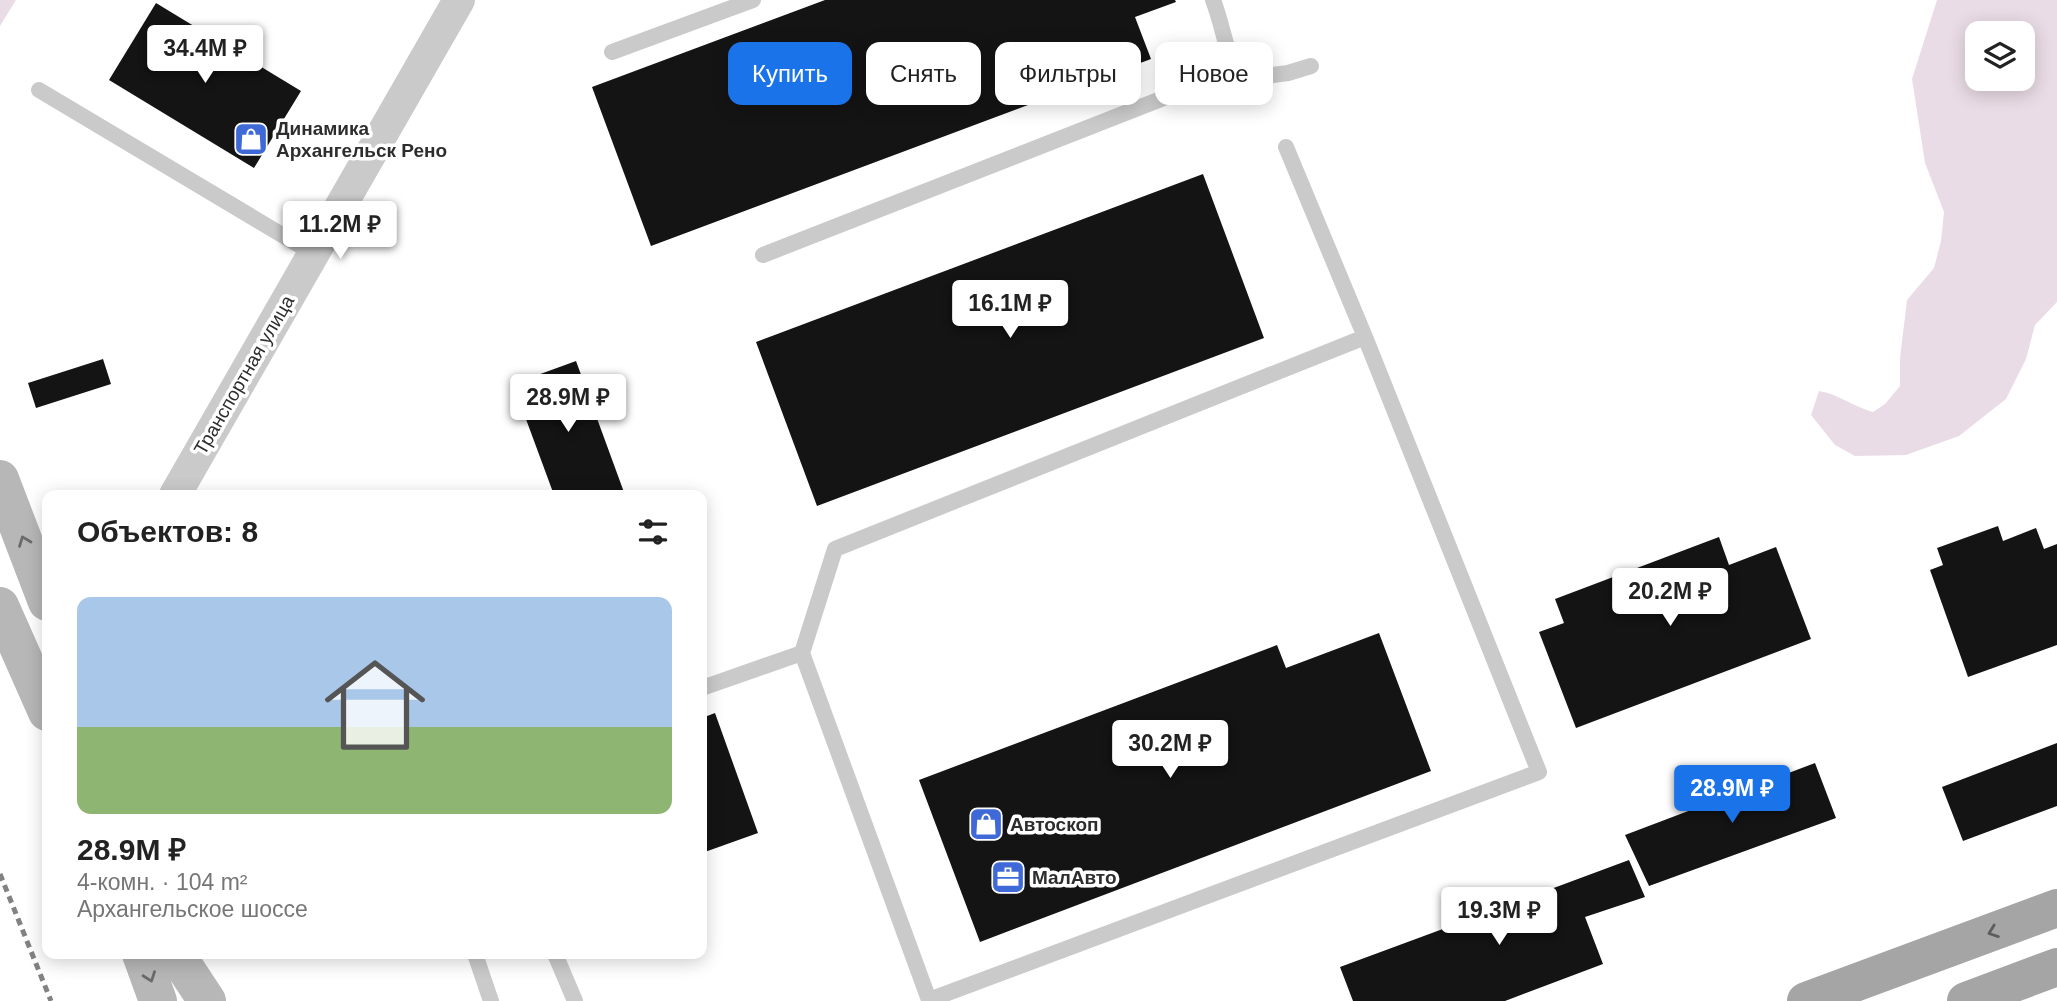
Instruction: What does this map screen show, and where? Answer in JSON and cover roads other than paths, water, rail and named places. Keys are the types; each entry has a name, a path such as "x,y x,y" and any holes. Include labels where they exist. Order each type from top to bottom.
{"main road":[{"path":"0,480 42,589"},
{"path":"0,606 42,689"},
{"path":"1807,1001 2057,908"},
{"path":"143,959 158,1001"},
{"path":"175,959 188,1001"},
{"path":"178,959 207,1001"},
{"path":"1966,1001 2057,967"}],"street":[{"name":"Транспортная улица","path":"178,490 459,0"}],"lane":[{"path":"1213,0 1223,27 1225,42"},
{"path":"612,52 747,1"},
{"path":"1273,75 1311,66"},
{"path":"39,90 314,254"},
{"path":"763,255 1155,101"},
{"path":"1286,147 1365,337 1538,772 929,1000 802,653 835,549 1365,337"},
{"path":"707,686 802,653"},
{"path":"477,959 491,1001"},
{"path":"557,959 573,1000"}],"railway":[{"path":"0,874 51,1001"}],"place":[{"name":"Динамика Архангельск Рено","path":"251,139"},
{"name":"Автоскоп","path":"986,824"},
{"name":"МалАвто","path":"1008,877"}]}
